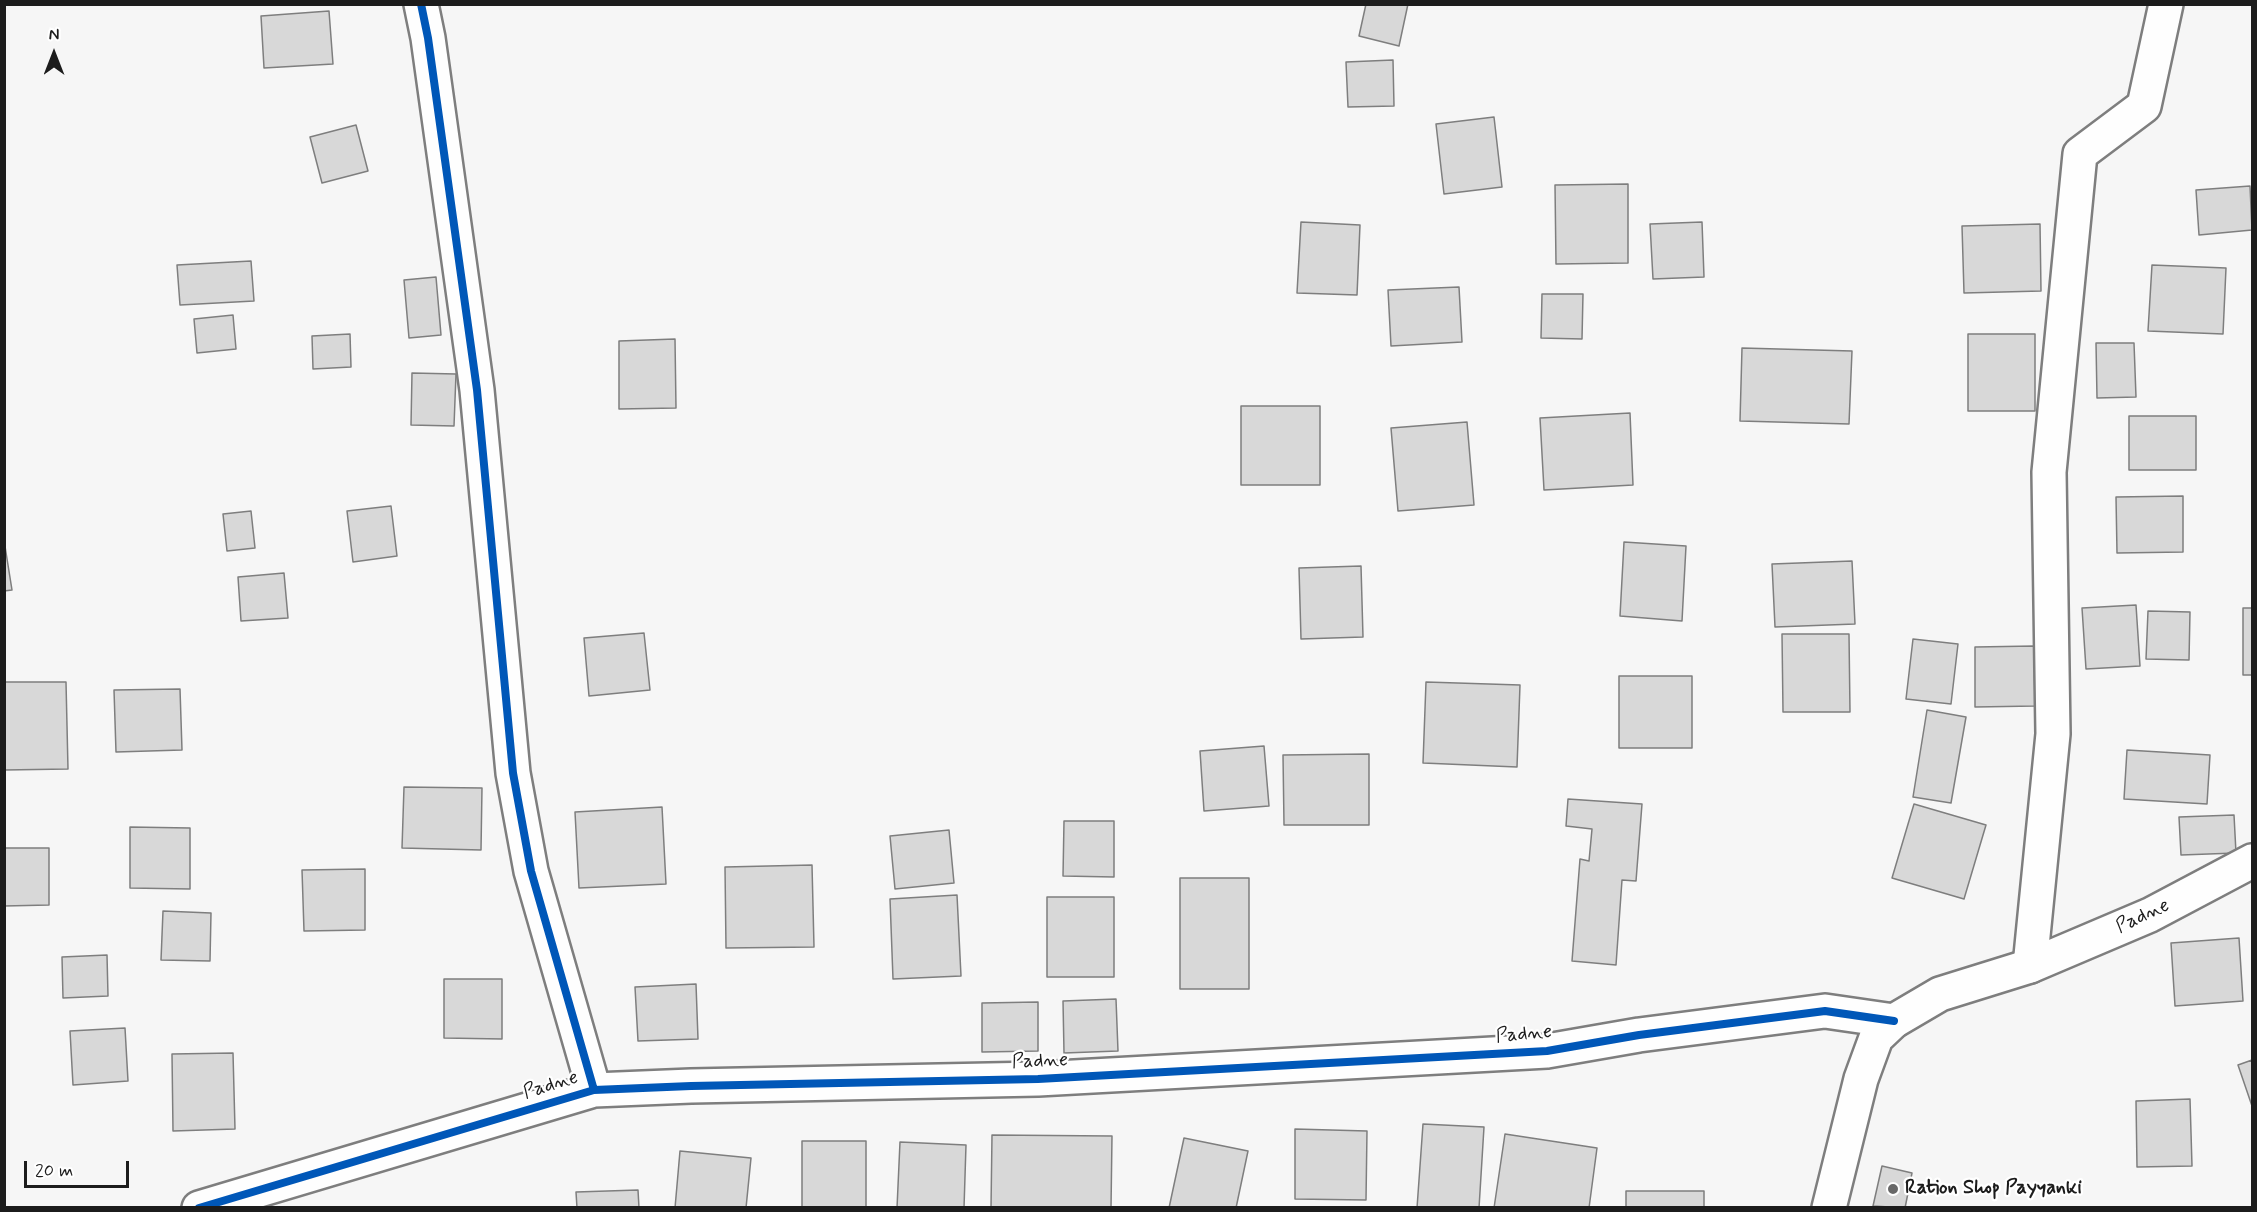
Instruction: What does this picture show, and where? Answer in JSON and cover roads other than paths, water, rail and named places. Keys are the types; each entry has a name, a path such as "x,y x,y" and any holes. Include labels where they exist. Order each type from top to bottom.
{"street":[{"path":"421,4 428,38 477,390 513,773 531,871 594,1090"},
{"path":"2030,966 2053,734 2049,472 2080,154 2144,106 2166,4"},
{"name":"Padne","path":"1829,1208 1861,1079 1876,1038 1894,1021 1940,994 2030,966 2150,915 2253,861"},
{"name":"Padne","path":"199,1208 594,1090 1038,1079 1524,1052 1825,1011 1894,1021"}],"place":[{"name":"Ration Shop Payyanki","path":"1893,1189"}]}
